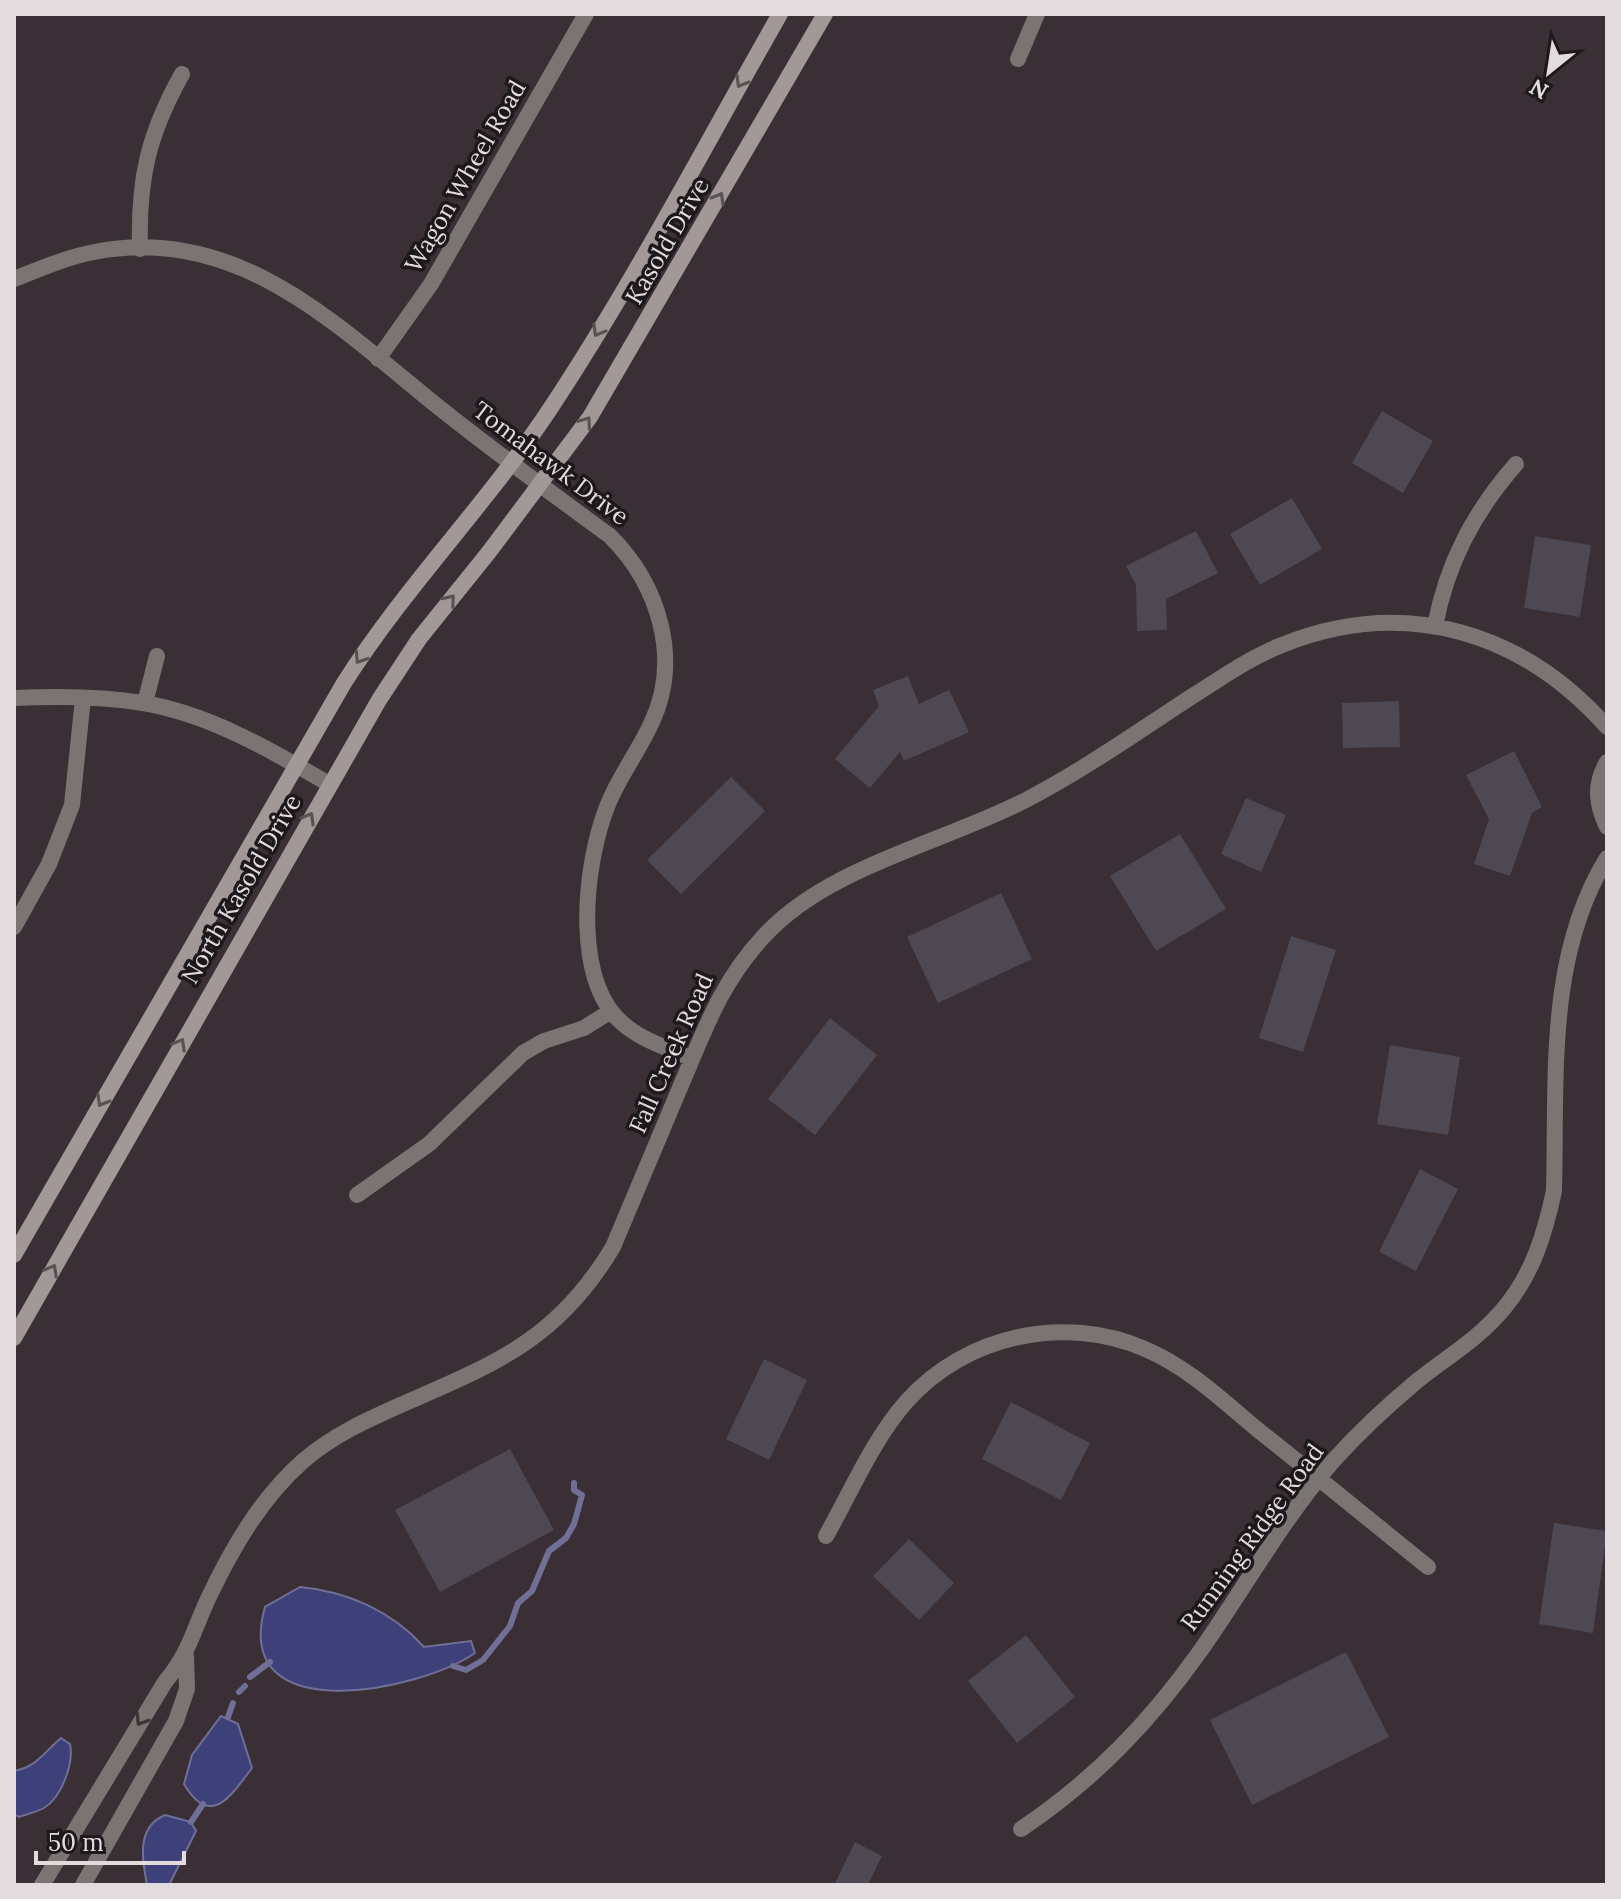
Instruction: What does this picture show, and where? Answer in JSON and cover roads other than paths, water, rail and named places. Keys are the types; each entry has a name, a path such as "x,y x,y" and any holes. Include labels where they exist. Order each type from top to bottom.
{"main road":[{"name":"Kasold Drive","path":"510,464 583,357 780,14"},
{"name":"Kasold Drive","path":"540,485 612,383 825,14"},
{"name":"North Kasold Drive","path":"14,1255 367,646 510,464"},
{"name":"North Kasold Drive","path":"14,1338 329,784 419,639 540,485"}],"street":[{"name":"Wagon Wheel Road","path":"378,359 437,273 586,14"},
{"path":"1018,59 1037,14"},
{"path":"140,249 142,170 163,107 182,74"},
{"name":"Tomahawk Drive","path":"14,279 97,251 140,249 181,250 249,269 316,308 510,464 626,552 649,586 664,636 665,667 657,709 617,783 592,858 588,935 599,991 611,1011 626,1027 692,1059"},
{"path":"1435,626 1452,562 1471,523 1516,464"},
{"name":"Fall Creek Road","path":"42,1885 165,1682 186,1656 206,1603 250,1521 277,1486 303,1461 354,1426 514,1353 546,1330 573,1304 613,1247 724,985 767,933 833,885 1022,802 1068,777 1246,662 1321,631 1363,624 1435,626 1487,639 1520,655 1572,691 1607,727"},
{"path":"145,703 157,656"},
{"path":"14,698 83,698 145,703 237,734 329,784"},
{"path":"14,927 49,864 72,805 83,698"},
{"path":"1607,762 1597,792 1599,809 1607,827"},
{"name":"Running Ridge Road","path":"1021,1829 1073,1794 1161,1703 1319,1479 1374,1419 1490,1324 1518,1289 1536,1256 1554,1191 1563,985 1583,908 1607,858"},
{"path":"357,1195 429,1144 523,1053 544,1041 584,1028 611,1011"},
{"path":"826,1536 889,1424 931,1378 981,1348 1048,1332 1113,1338 1167,1359 1428,1567"},
{"name":"Fall Creek Road","path":"83,1885 176,1721 187,1689 186,1656"}],"waterway":[{"path":"453,1666 466,1670 483,1660 510,1626 518,1603 532,1591 549,1551 566,1538 574,1524 582,1495 574,1490 574,1483"},
{"path":"250,1677 270,1662"},
{"path":"239,1692 245,1686"},
{"path":"228,1717 233,1703"},
{"path":"191,1822 203,1804"}]}
